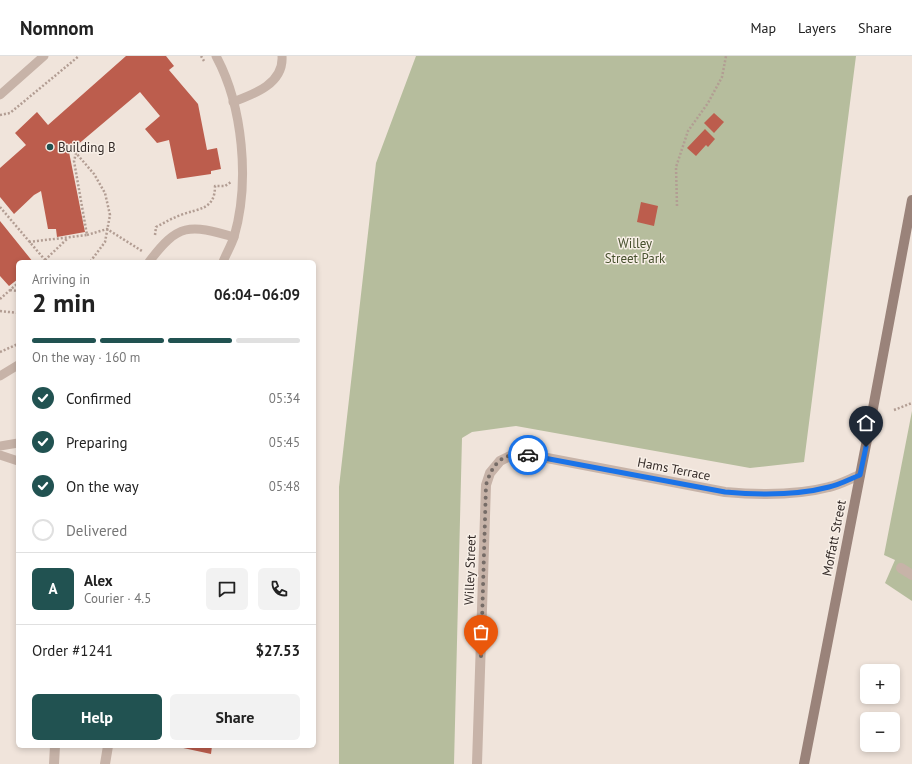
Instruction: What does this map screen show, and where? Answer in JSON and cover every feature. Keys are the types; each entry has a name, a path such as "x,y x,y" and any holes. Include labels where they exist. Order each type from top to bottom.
{"main road":[{"name":"Moffatt Street","path":"804,764 912,200"}],"street":[{"name":"Hams Terrace","path":"490,473 500,461 514,454 547,458 725,492 753,494 795,494 829,487 860,475"},
{"name":"Willey Street","path":"477,764 486,485 490,473"},
{"path":"901,568 912,575"},
{"path":"54,764 55,748"},
{"path":"105,764 108,748"}],"lane":[{"path":"0,95 44,56"},
{"path":"216,56 229,86 242,150 240,208 234,238 223,260"},
{"path":"233,102 260,91 276,77 282,66 282,56"},
{"path":"151,260 171,236 182,230 194,228 234,238"},
{"path":"0,376 16,366"},
{"path":"0,446 16,443"},
{"path":"0,455 16,460"}],"path":[{"path":"0,115 10,113 79,56"},
{"path":"201,56 207,65"},
{"path":"678,206 676,167 688,131 708,103 722,77 726,56"},
{"path":"87,235 74,161 76,153 94,174 105,193 110,216 105,242 92,260"},
{"path":"152,239 155,234 156,227 173,218 209,205 213,199 216,186 225,186 232,181 232,175"},
{"path":"0,207 45,260 68,237"},
{"path":"29,242 87,235 107,229 143,251"},
{"path":"138,257 146,248"},
{"path":"0,299 16,285"},
{"path":"10,290 16,291"},
{"path":"0,311 16,313"},
{"path":"0,352 16,345"},
{"path":"894,410 912,403"}],"green space":[{"name":"Willey Street Park","path":"416,56 856,56 804,462 750,468 516,426 472,432 462,438 454,764 339,764 339,487 376,163"},
{"path":"912,411 912,601 885,583 895,560 884,555"}],"building":[{"name":"Building B","path":"126,56 166,56 174,66 169,70 198,104 207,150 217,148 221,169 211,171 211,174 177,179 169,140 157,143 145,129 160,116 140,92 69,152 85,232 57,237 56,229 48,229 41,191 34,195 14,214 0,197 0,168 26,145 15,133 37,112 48,125"},
{"path":"714,113 724,122 714,133 704,123"},
{"path":"705,129 715,139 708,147 706,145 696,156 687,148"},
{"path":"641,202 658,206 654,226 637,222"},
{"path":"0,221 31,260 16,260 16,281 9,286 0,276"},
{"path":"183,748 212,748 211,754"}],"way so far":[{"path":"481,656 486,485 490,473 500,461 507,456 514,454 528,455"}],"place":[{"name":"Building B","path":"50,147"}],"route":[{"path":"528,455 725,492 795,494 829,487 860,475 866,447"}]}
